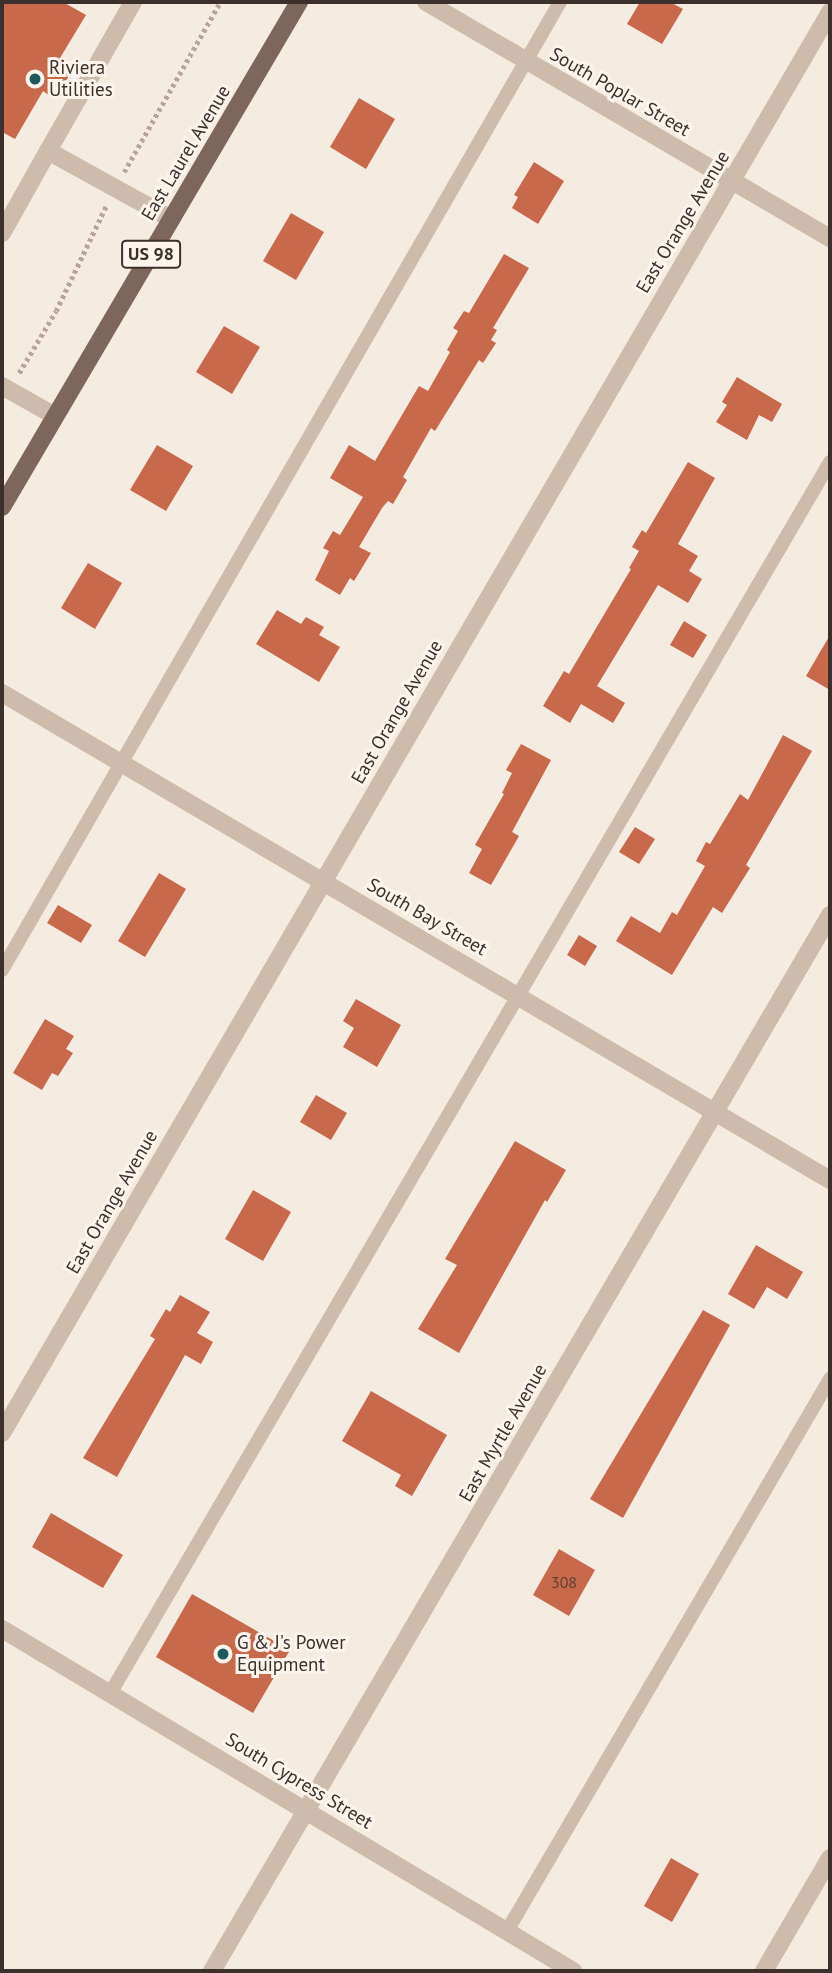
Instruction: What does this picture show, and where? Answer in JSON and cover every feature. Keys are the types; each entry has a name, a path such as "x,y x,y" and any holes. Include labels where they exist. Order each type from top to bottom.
{"main road":[{"name":"East Laurel Avenue","path":"2,507 299,2"}],"street":[{"path":"2,233 133,2"},
{"name":"South Poplar Street","path":"426,2 830,238"},
{"name":"East Orange Avenue","path":"2,1433 830,12"},
{"path":"48,151 171,219"},
{"path":"2,386 55,416"},
{"name":"South Bay Street","path":"2,693 830,1180"},
{"name":"East Myrtle Avenue","path":"212,1971 830,915"},
{"name":"South Cypress Street","path":"2,1629 307,1809 573,1971"},
{"path":"764,1971 830,1858"}],"lane":[{"path":"2,970 560,2"},
{"path":"111,1692 830,462"},
{"path":"507,1931 830,1380"}],"building":[{"name":"Riviera Utilities","path":"2,2 63,2 86,15 60,58 75,66 55,99 43,91 15,139 2,132"},
{"path":"640,2 670,2 683,9 662,44 627,24"},
{"path":"359,98 395,119 366,169 330,147"},
{"path":"534,162 564,181 538,224 512,208 518,197 514,195"},
{"path":"291,213 324,232 296,280 263,261"},
{"path":"504,254 529,268 493,328 497,330 491,340 496,343 483,363 479,360 435,431 431,428 403,477 407,480 393,504 388,501 382,508 359,547 371,553 354,581 350,578 340,595 315,580 329,551 323,548 333,531 340,535 363,497 330,478 349,445 375,461 419,386 428,391 450,352 447,350 458,331 453,328 464,311 469,313"},
{"path":"224,326 260,347 232,394 196,372"},
{"path":"737,377 782,404 772,422 759,415 747,440 716,422 727,405 722,402"},
{"path":"157,445 193,466 166,511 130,490"},
{"path":"688,462 715,478 678,544 698,556 689,571 702,579 688,603 658,585 597,686 625,703 613,723 581,704 570,723 543,706 564,671 569,674 631,569 629,568 639,551 632,547 642,530 646,533"},
{"path":"88,563 122,583 95,629 61,608"},
{"path":"277,610 301,624 306,617 324,627 319,635 340,647 319,682 256,644"},
{"path":"684,621 707,635 693,658 670,645"},
{"path":"830,635 830,690 806,676"},
{"path":"783,735 812,751 746,865 750,868 722,913 713,907 672,975 616,941 631,916 660,933 672,912 677,915 705,866 696,861 706,842 710,844 740,794 748,800"},
{"path":"521,744 551,760 512,832 519,836 491,885 469,873 482,849 475,845 504,794 502,793 512,773 506,770"},
{"path":"635,827 655,839 639,864 619,852"},
{"path":"159,873 186,889 145,957 118,941"},
{"path":"58,905 92,925 81,943 47,923"},
{"path":"579,935 597,946 585,966 567,955"},
{"path":"356,999 401,1025 377,1067 343,1047 354,1028 343,1021"},
{"path":"45,1019 74,1036 66,1049 73,1053 58,1076 52,1073 42,1090 13,1073"},
{"path":"316,1095 347,1113 331,1140 300,1122"},
{"path":"515,1141 566,1170 547,1202 545,1200 459,1353 418,1329 457,1265 445,1259"},
{"path":"253,1190 291,1212 263,1261 225,1239"},
{"path":"756,1245 803,1272 787,1299 767,1287 754,1309 728,1294"},
{"path":"180,1295 210,1312 197,1333 213,1342 201,1364 185,1355 117,1477 83,1458 155,1339 150,1336 166,1309 170,1312"},
{"path":"703,1310 730,1325 623,1518 590,1499"},
{"path":"371,1391 447,1435 412,1496 395,1486 401,1475 342,1441"},
{"path":"51,1513 123,1555 103,1588 32,1547"},
{"path":"559,1549 595,1570 569,1616 533,1595"},
{"name":"G & J's Power Equipment","path":"192,1594 290,1650 253,1713 156,1657"},
{"path":"671,1858 699,1874 672,1922 644,1906"}],"place":[{"name":"Riviera Utilities","path":"35,79"},
{"name":"G & J's Power Equipment","path":"223,1654"}]}
